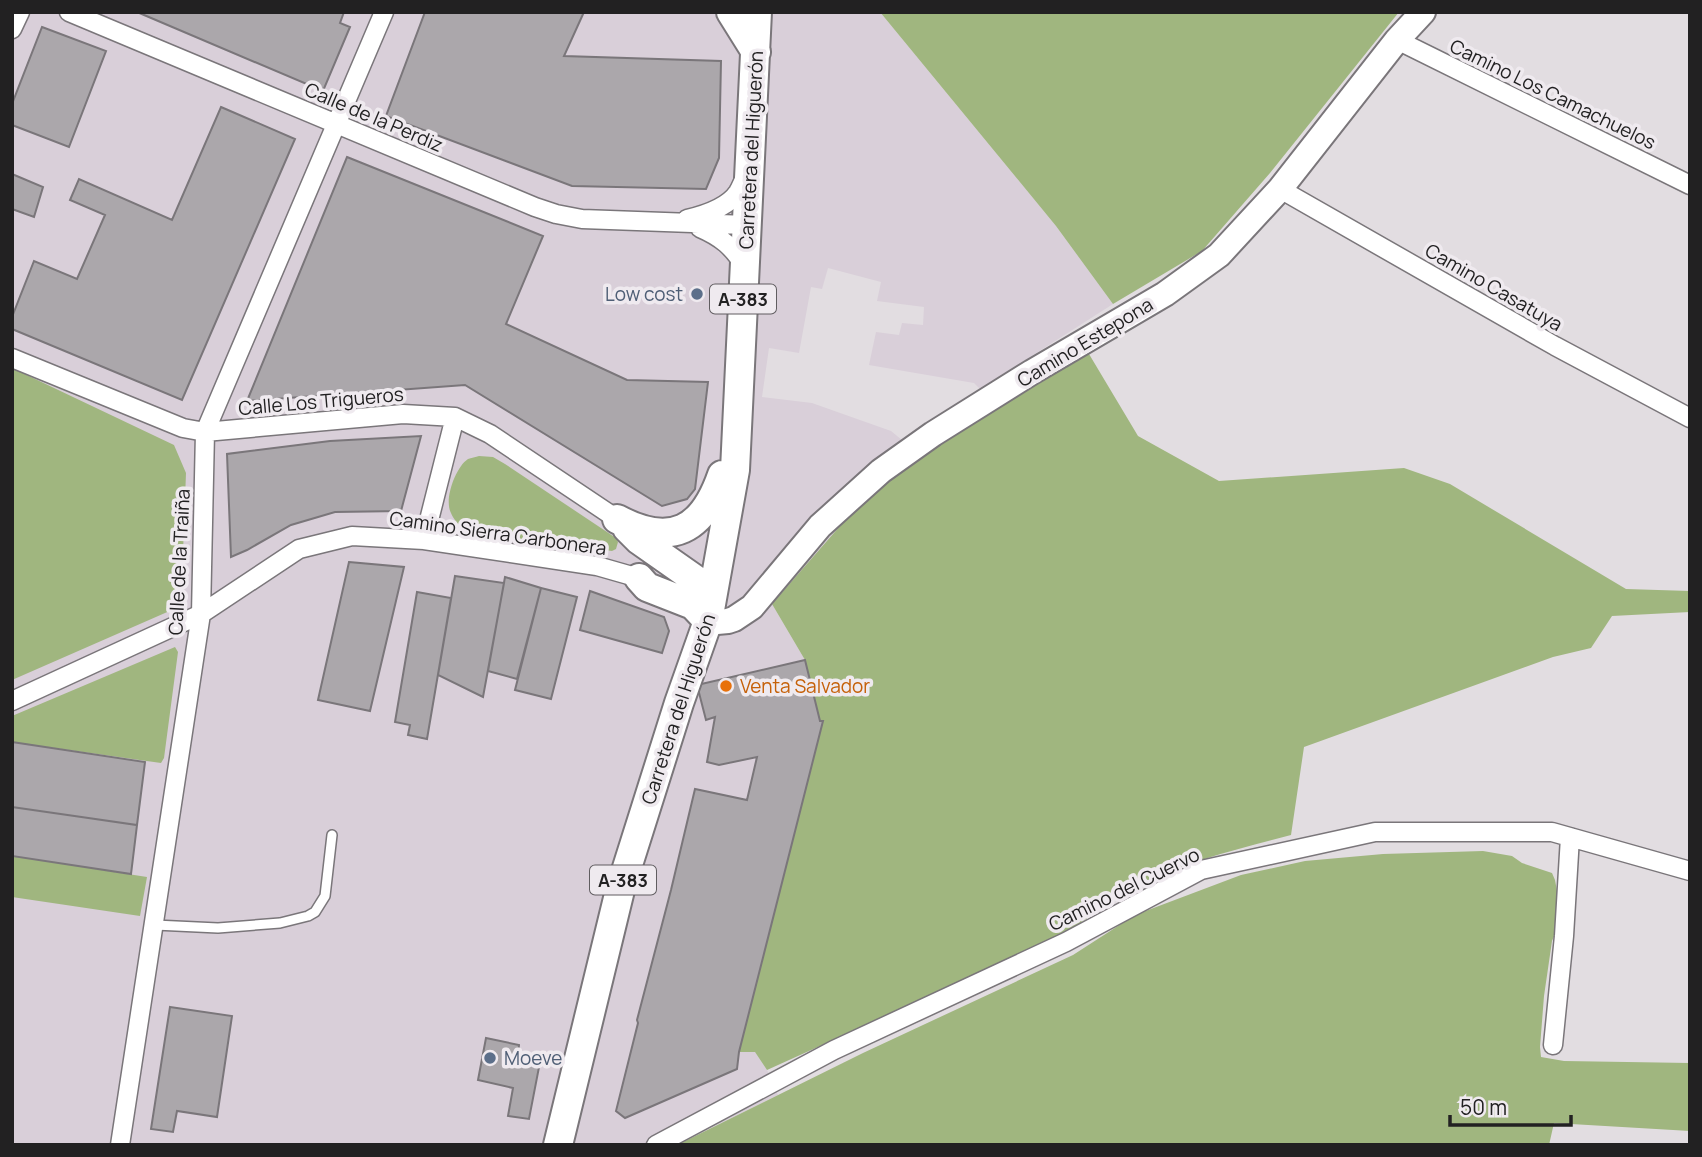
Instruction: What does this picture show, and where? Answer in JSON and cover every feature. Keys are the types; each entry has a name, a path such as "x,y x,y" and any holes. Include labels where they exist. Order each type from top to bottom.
{"main road":[{"path":"731,12 756,52"},
{"name":"Carretera del Higuerón","path":"558,1145 620,890 710,601 735,471 757,12"},
{"name":"Camino Estepona","path":"710,601 728,621 752,607 820,526 881,471 933,434 1032,372 1165,295 1219,255 1280,189 1397,40 1423,12"},
{"path":"617,519 636,528 657,532 676,531 700,517 716,493 726,465 738,407"},
{"path":"617,519 635,537 696,580 710,601 693,604 647,587 634,576"},
{"path":"634,576 654,572 657,565 654,551"}],"street":[{"path":"12,30 20,12"},
{"name":"Calle de la Perdiz","path":"69,12 556,214 582,219 747,225"},
{"name":"Calle de la Traiña","path":"120,1145 201,614 205,432 384,12"},
{"name":"Camino Los Camachuelos","path":"1397,40 1690,185"},
{"name":"Calle de la Perdiz","path":"681,223 730,200 738,192 750,166"},
{"name":"Camino Casatuya","path":"1280,189 1555,346 1690,418"},
{"name":"Calle de la Perdiz","path":"681,223 721,238 745,267"},
{"name":"Calle Los Trigueros","path":"12,358 183,429 205,432 403,414 455,417 490,434 617,519"},
{"path":"424,540 455,417"},
{"name":"Camino Sierra Carbonera","path":"12,701 201,614 299,549 352,536 424,540 557,559 634,576"},
{"name":"Camino del Cuervo","path":"656,1145 834,1050 1066,942 1201,870 1375,832 1552,832 1690,871"},
{"path":"1553,1045 1570,838"}],"lane":[{"path":"155,925 218,928 280,923 308,916 315,912 325,896 332,835"}],"shaded area":[{"path":"12,12 880,12 1056,226 1113,304 980,389 974,383 869,365 876,332 899,335 902,323 923,325 924,307 877,301 881,282 828,268 822,289 811,287 799,353 769,348 762,397 812,403 891,431 913,449 919,458 772,604 805,660 820,720 823,721 740,1051 755,1052 778,1095 677,1145 12,1145"}],"green space":[{"path":"880,12 1399,12 1270,173 1202,251 1113,304 1056,226"},
{"path":"1086,349 1138,436 1219,481 1404,468 1450,484 1626,589 1690,591 1690,612 1612,616 1591,648 1553,657 1304,747 1291,835 1213,856 1156,877 1100,909 1063,936 767,1070 755,1052 739,1052 823,721 820,721 805,660 772,604 847,518 898,473 1025,385"},
{"path":"12,368 174,445 186,473 181,606 12,680"},
{"path":"479,456 493,457 505,464 616,538 616,549 612,551 475,534 462,527 450,512 450,494 460,467 468,459"},
{"path":"175,647 178,652 164,758 161,763 12,742 12,716"},
{"path":"1483,851 1512,856 1522,863 1552,873 1555,880 1562,918 1552,941 1544,996 1541,1057 1564,1061 1690,1063 1690,1131 1554,1123 1549,1145 677,1145 863,1053 1073,955 1135,915 1241,875 1305,861 1383,854"},
{"path":"12,856 147,877 140,916 12,897"}],"building":[{"path":"137,12 344,12 340,23 350,27 323,91"},
{"path":"425,12 584,12 564,56 721,61 719,158 706,189 572,186 386,116"},
{"path":"42,27 106,51 69,147 12,125 12,104"},
{"path":"221,107 295,139 182,400 12,329 12,317 34,261 77,279 105,215 70,200 79,179 172,220"},
{"path":"347,157 543,236 506,324 627,380 708,382 695,489 687,499 662,506 465,385 247,401"},
{"path":"12,174 43,187 34,217 12,209"},
{"path":"421,436 401,511 335,512 291,525 231,557 227,454 330,441"},
{"path":"349,562 404,567 370,711 318,700"},
{"path":"455,576 504,583 483,697 438,675"},
{"path":"505,577 541,588 517,679 488,671"},
{"path":"541,588 577,597 551,699 515,690"},
{"path":"590,591 664,617 669,631 662,653 580,630"},
{"path":"417,592 451,598 427,739 408,735 410,725 395,722"},
{"path":"805,660 820,721 823,721 739,1052 737,1069 625,1118 616,1111 695,789 747,800 757,757 719,765 707,762 715,717 706,720 697,685"},
{"path":"12,742 145,762 137,825 12,807"},
{"path":"12,807 137,825 131,874 12,856"},
{"path":"170,1007 232,1016 217,1117 177,1111 173,1132 151,1129"},
{"path":"486,1038 519,1045 518,1055 540,1062 529,1119 508,1116 513,1088 478,1080"}],"place":[{"name":"Low cost","path":"697,294"},
{"name":"Venta Salvador","path":"726,686"},
{"name":"Moeve","path":"490,1058"}]}
